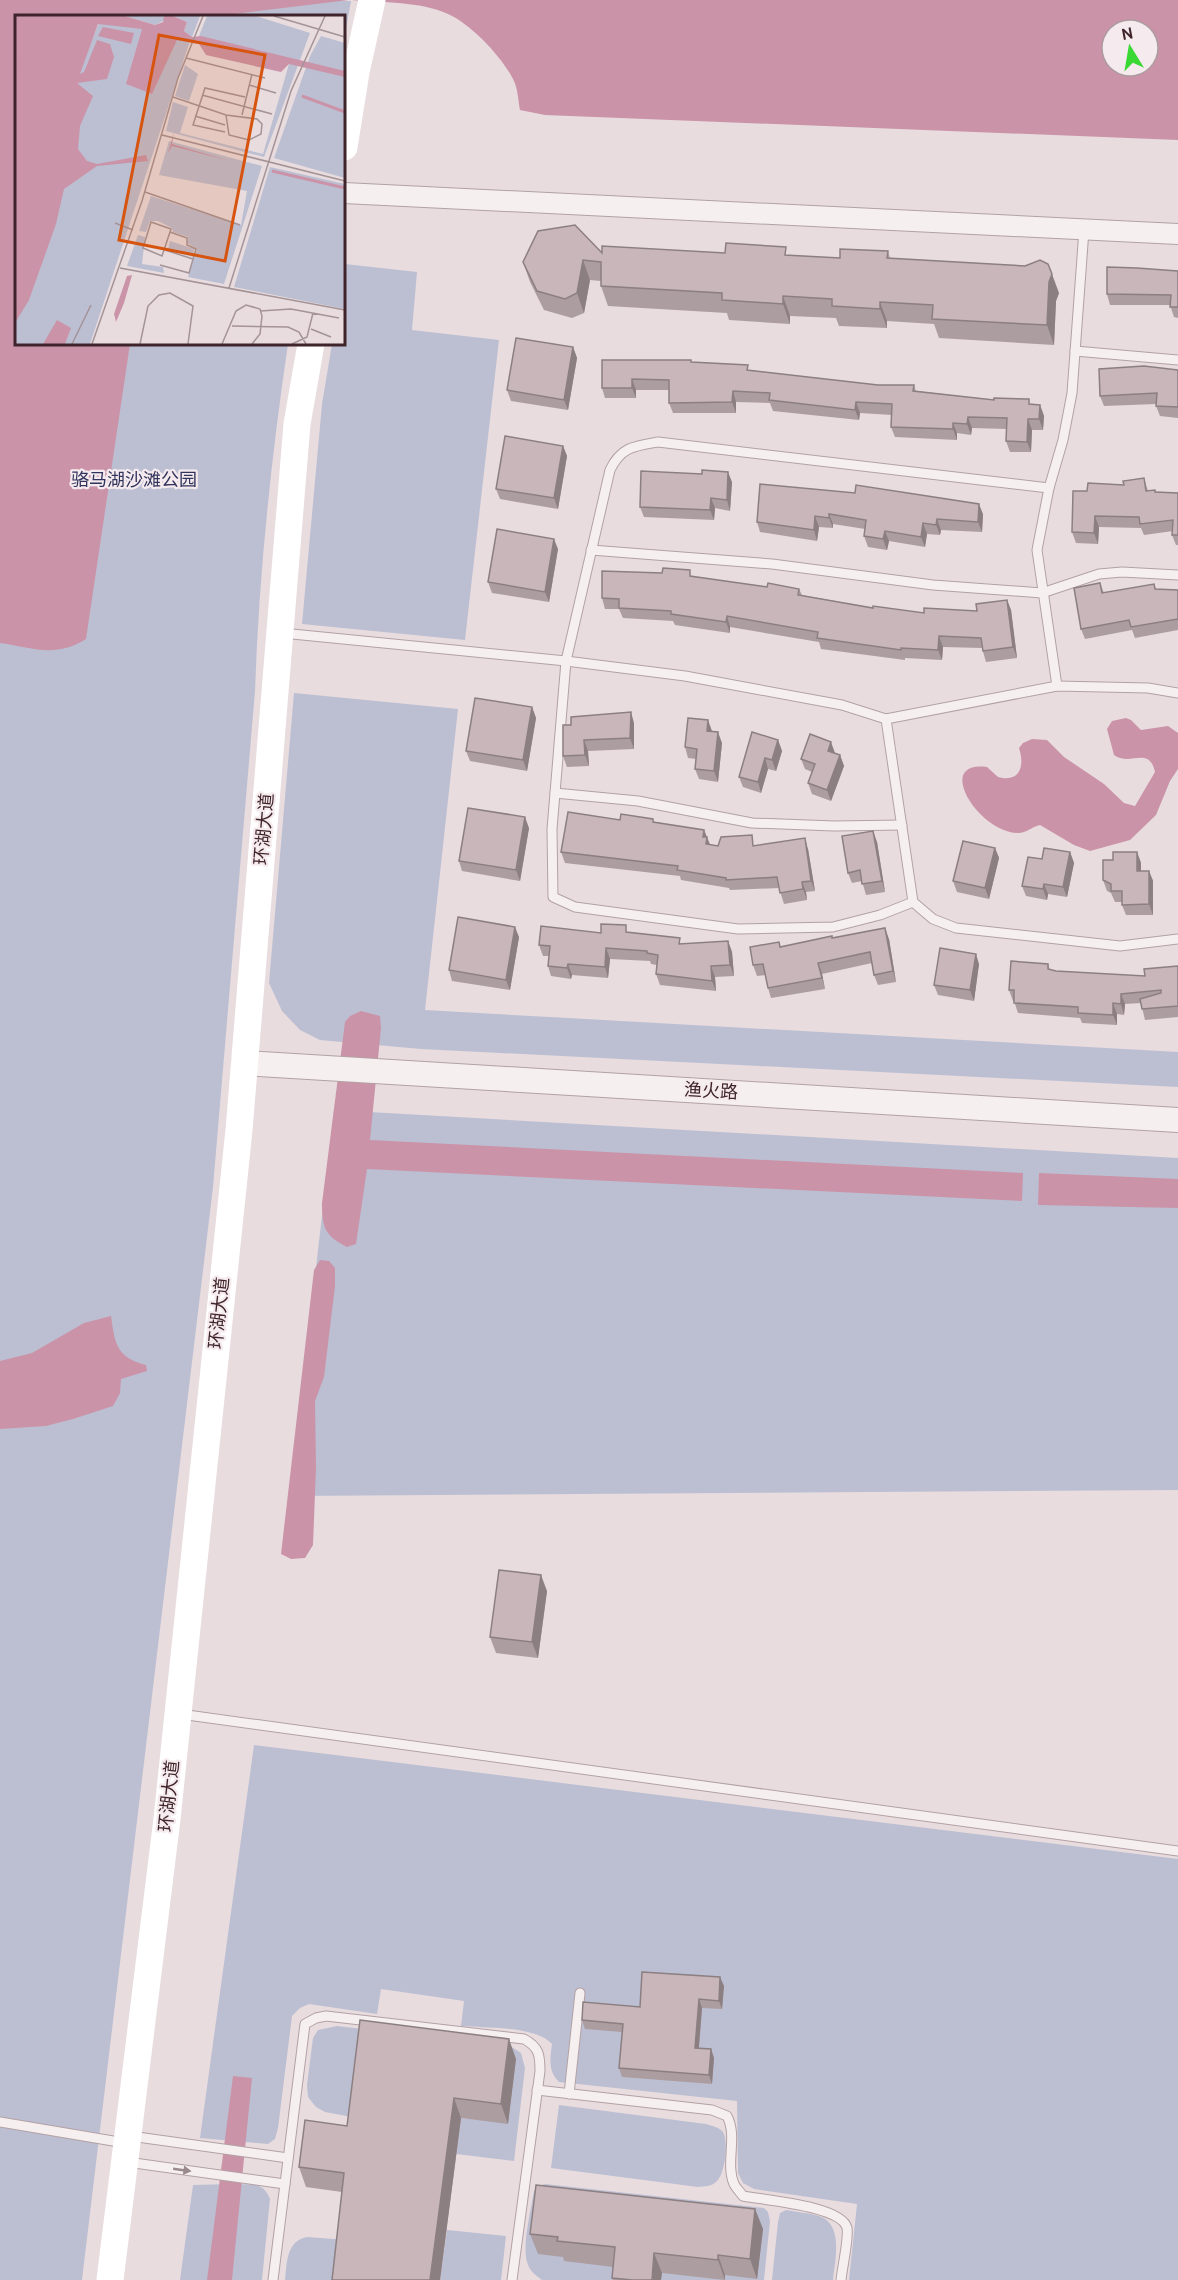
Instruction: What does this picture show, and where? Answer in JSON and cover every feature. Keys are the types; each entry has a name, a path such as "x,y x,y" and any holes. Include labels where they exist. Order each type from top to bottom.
{"main road":[{"path":"345,141 356,72 372,0"},
{"name":"环湖大道","path":"110,2280 167,1819 244,1063 297,424 311,345"}],"street":[{"path":"345,193 1178,234"},
{"name":"渔火路","path":"244,1063 1178,1120"}],"lane":[{"path":"1058,686 1037,549 1049,488 1064,440 1072,393 1084,230"},
{"path":"1075,351 1178,360"},
{"path":"913,902 880,915 833,927 738,929 575,907 553,897 552,829 566,661 610,470 625,450 658,442 1049,488"},
{"path":"591,550 772,564 933,585 1042,593 1099,574 1178,575"},
{"path":"280,633 566,661 685,676 842,705 886,719 1058,686 1148,688 1178,693"},
{"path":"886,719 913,902 933,919 956,928 1120,946 1178,939"},
{"path":"555,793 638,801 752,823 834,826 902,825"},
{"path":"177,1713 1178,1851"},
{"path":"569,2094 580,1993"},
{"path":"273,2280 305,2024 326,2016 524,2039 533,2044 540,2054 537,2090 512,2280"},
{"path":"537,2090 712,2110 727,2116 732,2125 734,2185 743,2196 827,2211 842,2218 847,2229 841,2280"},
{"path":"0,2122 126,2147 285,2184"},
{"path":"126,2147 288,2158"}],"green space":[{"name":"骆马湖沙滩公园","path":"0,0 351,1 345,34 345,15 15,15 15,345 288,345 271,473 263,560 255,691 213,1187 82,2280 0,2280"},
{"path":"345,264 417,272 412,330 499,340 465,640 302,624 322,404 332,345 345,345"},
{"path":"294,693 458,709 425,1010 1178,1052 1178,1087 421,1049 320,1040 300,1030 282,1011 269,983"},
{"path":"334,1110 1178,1158 1178,1490 290,1496"},
{"path":"254,1745 1178,1859 1178,2280 849,2280 857,2204 754,2189 743,2183 738,2173 737,2101 559,2082 551,2069 552,2044 544,2038 523,2031 461,2026 464,2001 381,1989 377,2014 309,2004 300,2008 292,2016 275,2139 268,2144 200,2138"},
{"path":"337,2026 510,2046 521,2053 525,2068 514,2161 456,2154 461,2118 508,2123 516,2059 357,2118 325,2112 316,2107 308,2097 307,2085 313,2038 318,2030"},
{"path":"559,2105 706,2124 720,2129 726,2143 722,2173 714,2184 698,2187 551,2168"},
{"path":"251,2184 260,2187 270,2199 262,2280 180,2280 193,2185"},
{"path":"545,2184 764,2208 768,2212 770,2221 764,2280 542,2280 528,2265 526,2246 534,2191 538,2186"},
{"path":"786,2210 819,2216 827,2220 832,2227 836,2244 833,2280 772,2280 778,2222 780,2213"},
{"path":"447,2230 506,2236 501,2280 440,2280"},
{"path":"307,2237 347,2240 342,2280 285,2280 291,2248 300,2239"}],"shaded area":[{"path":"0,0 349,0 226,15 15,15 15,345 130,345 86,639 75,645 54,650 0,643"},
{"path":"352,0 1178,0 1178,140 545,115 520,110 516,86 508,70 485,42 466,25 437,10 401,3"},
{"path":"1126,718 1141,730 1168,726 1178,733 1178,769 1170,781 1156,815 1130,840 1090,851 1074,845 1040,825 1021,833 1003,830 989,822 968,797 963,785 964,774 971,768 987,767 998,777 1011,778 1019,772 1021,767 1019,748 1023,743 1032,739 1047,740 1064,757 1104,784 1124,803 1135,806 1155,772 1152,764 1144,758 1126,759 1114,755 1107,729 1112,721"},
{"path":"361,1011 380,1016 381,1028 370,1140 1023,1173 1022,1201 367,1169 356,1244 347,1247 329,1235 326,1230 322,1203 345,1022 350,1016"},
{"path":"1039,1173 1178,1179 1178,1208 1038,1205"},
{"path":"320,1260 329,1261 335,1268 335,1286 324,1377 315,1401 316,1468 313,1545 305,1558 291,1559 281,1554 314,1270"},
{"path":"111,1316 119,1348 128,1358 146,1365 147,1371 121,1379 120,1393 113,1406 46,1426 0,1429 0,1361 32,1353 84,1323"},
{"path":"233,2076 252,2078 232,2280 207,2280"}],"building":[{"path":"575,225 602,253 602,246 725,253 726,243 786,247 785,255 840,258 840,249 888,251 887,258 1025,266 1040,260 1048,264 1052,274 1049,282 1047,325 932,319 933,305 880,302 880,309 832,306 832,299 783,296 783,304 722,300 722,293 601,286 601,262 583,260 577,293 565,299 537,291 523,262 538,231"},
{"path":"1107,267 1178,271 1178,307 1170,307 1171,295 1107,294"},
{"path":"516,338 573,347 564,400 507,390"},
{"path":"602,360 691,360 691,362 748,365 747,370 878,385 914,385 913,391 994,400 994,398 1029,399 1029,404 1040,405 1039,419 1028,419 1027,442 1006,441 1007,418 968,417 967,424 953,423 953,429 891,427 892,404 856,402 855,410 769,400 770,393 733,391 732,402 669,403 669,380 632,379 632,388 602,388"},
{"path":"1144,366 1178,370 1178,407 1156,406 1157,393 1100,396 1099,369"},
{"path":"505,436 563,446 554,498 496,489"},
{"path":"702,470 728,472 727,500 711,498 710,510 640,507 641,471 702,474"},
{"path":"1144,478 1146,491 1178,493 1178,535 1172,535 1173,520 1140,524 1139,517 1095,516 1094,533 1072,532 1073,491 1087,491 1088,483 1124,485 1123,481"},
{"path":"760,484 855,493 856,485 979,504 978,522 937,519 936,525 923,523 921,537 885,531 883,539 864,536 866,520 829,514 829,518 815,516 814,530 757,522"},
{"path":"497,529 554,539 545,592 488,582"},
{"path":"663,568 690,570 690,576 767,587 768,583 799,589 798,595 873,608 873,606 924,613 924,608 977,611 976,604 1007,600 1013,647 983,651 981,638 939,636 938,650 901,648 901,650 817,638 818,632 727,616 726,622 671,614 671,611 619,608 619,599 602,598 602,571 662,573"},
{"path":"1100,583 1102,593 1154,584 1155,589 1178,590 1178,619 1131,627 1129,620 1081,629 1074,588"},
{"path":"475,698 532,707 523,760 466,751"},
{"path":"631,712 630,738 584,740 585,755 563,756 563,725 571,725 571,717"},
{"path":"688,718 708,720 707,731 718,732 714,771 695,769 697,749 685,747"},
{"path":"752,732 778,740 772,760 765,758 758,782 739,777"},
{"path":"810,734 831,742 828,751 840,755 827,790 808,783 815,764 801,759"},
{"path":"468,808 525,817 516,870 459,861"},
{"path":"568,812 620,820 621,814 704,830 703,837 707,837 706,844 718,846 721,837 752,835 753,846 805,838 811,881 802,882 803,889 780,893 777,877 726,880 726,878 677,870 678,866 561,852"},
{"path":"873,831 882,881 862,884 860,870 848,873 842,836"},
{"path":"963,841 995,848 985,888 953,881"},
{"path":"1044,848 1070,852 1063,887 1044,884 1043,889 1022,886 1028,857 1042,859"},
{"path":"1113,852 1137,852 1137,871 1149,871 1149,904 1122,905 1122,891 1111,891 1111,884 1103,880 1103,860 1113,860"},
{"path":"458,917 515,927 506,980 449,970"},
{"path":"601,924 626,925 626,932 680,938 679,944 728,941 730,965 711,966 712,981 656,974 658,955 647,953 647,951 606,948 605,967 568,964 567,968 548,966 550,946 539,945 541,926 601,933"},
{"path":"885,928 893,971 874,975 870,952 818,963 822,978 768,988 763,964 753,965 750,947 779,942 780,947"},
{"path":"940,948 976,954 970,990 934,985"},
{"path":"1011,961 1048,964 1048,969 1056,971 1145,976 1144,969 1178,966 1178,1006 1142,1009 1140,999 1161,993 1161,990 1121,994 1121,1004 1113,1003 1113,1015 1078,1013 1078,1007 1014,1003 1014,990 1009,990"},
{"path":"499,1570 541,1575 532,1642 490,1637"},
{"path":"642,1972 720,1977 719,2001 699,1999 695,2048 711,2049 709,2075 619,2068 623,2024 582,2020 583,2002 640,2007"},
{"path":"360,2020 509,2039 501,2104 454,2098 430,2280 332,2280 344,2173 299,2167 305,2120 347,2126"},
{"path":"536,2185 755,2209 750,2259 718,2255 718,2260 654,2253 652,2280 612,2278 615,2247 557,2241 558,2237 530,2234"}]}
